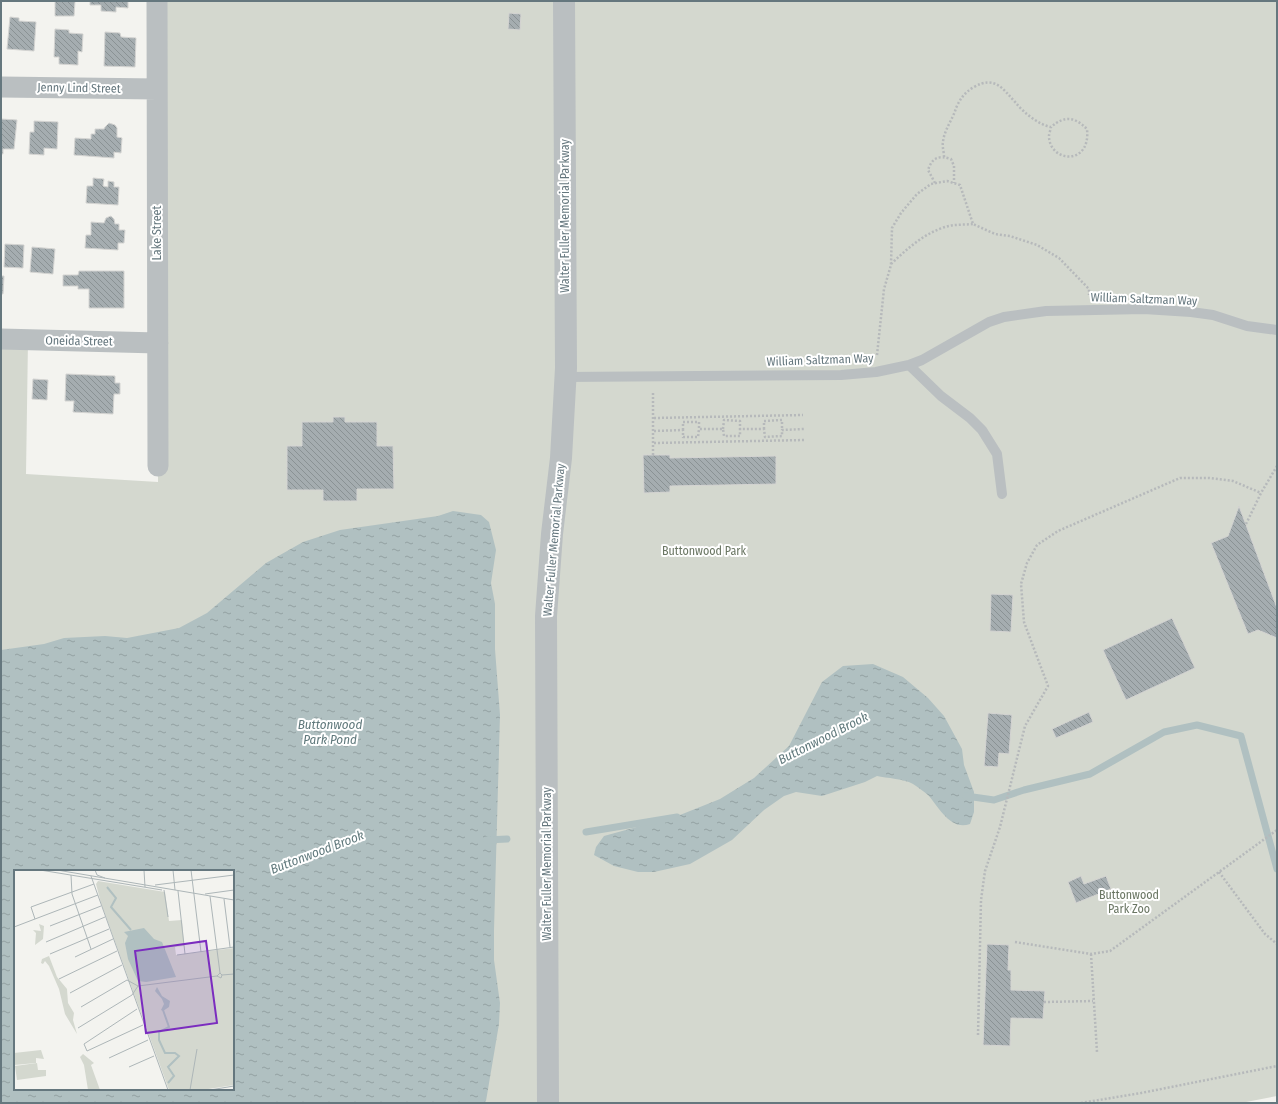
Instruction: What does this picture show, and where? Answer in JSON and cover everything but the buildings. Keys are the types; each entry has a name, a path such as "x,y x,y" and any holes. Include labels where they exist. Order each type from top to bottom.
{"street":[{"name":"Lake Street","path":"156,1 158,466"},
{"name":"Walter Fuller Memorial Parkway","path":"548,1103 546,616 552,534 562,451 565,377 564,1"},
{"name":"Jenny Lind Street","path":"1,87 157,89"},
{"name":"Oneida Street","path":"1,339 158,343"}],"lane":[{"name":"William Saltzman Way","path":"565,377 841,375 876,372 909,365 929,356 978,328 1004,317 1046,311 1144,309 1191,312 1213,315 1247,326 1277,330"},
{"path":"909,365 942,396 970,418 982,430 996,454 1002,494"}],"path":[{"path":"944,157 942,143 958,104 966,92 986,82 996,83 1003,88 1026,113 1046,126 1051,127"},
{"path":"1067,118 1079,122 1087,129 1088,138 1085,147 1078,155 1068,157 1058,154 1051,145 1049,135 1051,127 1058,120 1067,118"},
{"path":"935,183 928,170 930,163 936,158 944,157 951,159 954,166 954,183"},
{"path":"876,372 884,289 891,265 892,228 901,213 917,194 931,184 947,181 960,185 973,224"},
{"path":"891,265 912,245 930,233 946,226 973,224 995,234 1010,236 1037,245 1060,258 1089,289 1089,309"},
{"path":"652,376 654,418 653,455"},
{"path":"773,415 773,421"},
{"path":"654,418 803,415"},
{"path":"690,417 690,422"},
{"path":"724,420 740,421 740,436 724,436 723,429 724,420"},
{"path":"782,420 782,436 764,437 764,429 764,421 782,420"},
{"path":"683,422 690,422 699,422 698,437 683,437 683,422"},
{"path":"699,429 723,429"},
{"path":"740,429 764,429"},
{"path":"782,430 804,429"},
{"path":"654,431 683,430"},
{"path":"732,436 732,442"},
{"path":"690,437 690,442"},
{"path":"773,437 774,441"},
{"path":"654,443 805,440"},
{"path":"1246,524 1261,493 1277,466"},
{"path":"978,1035 981,900 985,871 1000,827 1024,726 1048,686 1024,622 1021,584 1027,563 1037,545 1058,530 1180,478 1209,478 1233,481 1261,493"},
{"path":"1015,942 1091,954 1110,952 1277,830"},
{"path":"1219,872 1265,934 1277,944"},
{"path":"1091,954 1097,1052"},
{"path":"1044,1002 1094,1001"},
{"path":"1081,1103 1141,1093 1277,1066"}],"green space":[{"name":"Buttonwood Park","path":"167,1 1277,1 1277,1096 1241,1103 1,1103 1,339 28,340 26,474 158,482 158,343"}],"water":[{"name":"Buttonwood Park Pond","path":"453,511 481,515 489,522 496,550 491,583 495,604 495,649 500,715 494,960 500,1003 499,1024 486,1101 484,1103 1,1103 1,650 44,644 64,638 105,636 127,638 179,628 207,613 266,563 303,542 340,530 438,516"},
{"path":"873,664 903,677 928,698 944,716 962,749 964,765 974,792 974,812 970,824 963,825 951,821 928,795 910,782 877,776 865,782 822,796 796,792 784,796 764,810 732,840 690,864 654,872 638,872 614,866 594,855 596,847 604,836 680,815 720,799 754,778 789,746 822,682 843,666"}],"waterway":[{"name":"Buttonwood Brook","path":"966,796 994,800 1024,790 1090,774 1164,732 1197,725 1241,736 1277,869"},
{"name":"Buttonwood Brook","path":"586,832 677,817"},
{"name":"Buttonwood Brook","path":"487,840 507,839"}],"park label":[{"name":"Buttonwood Park Zoo","path":"1129,902"}]}
